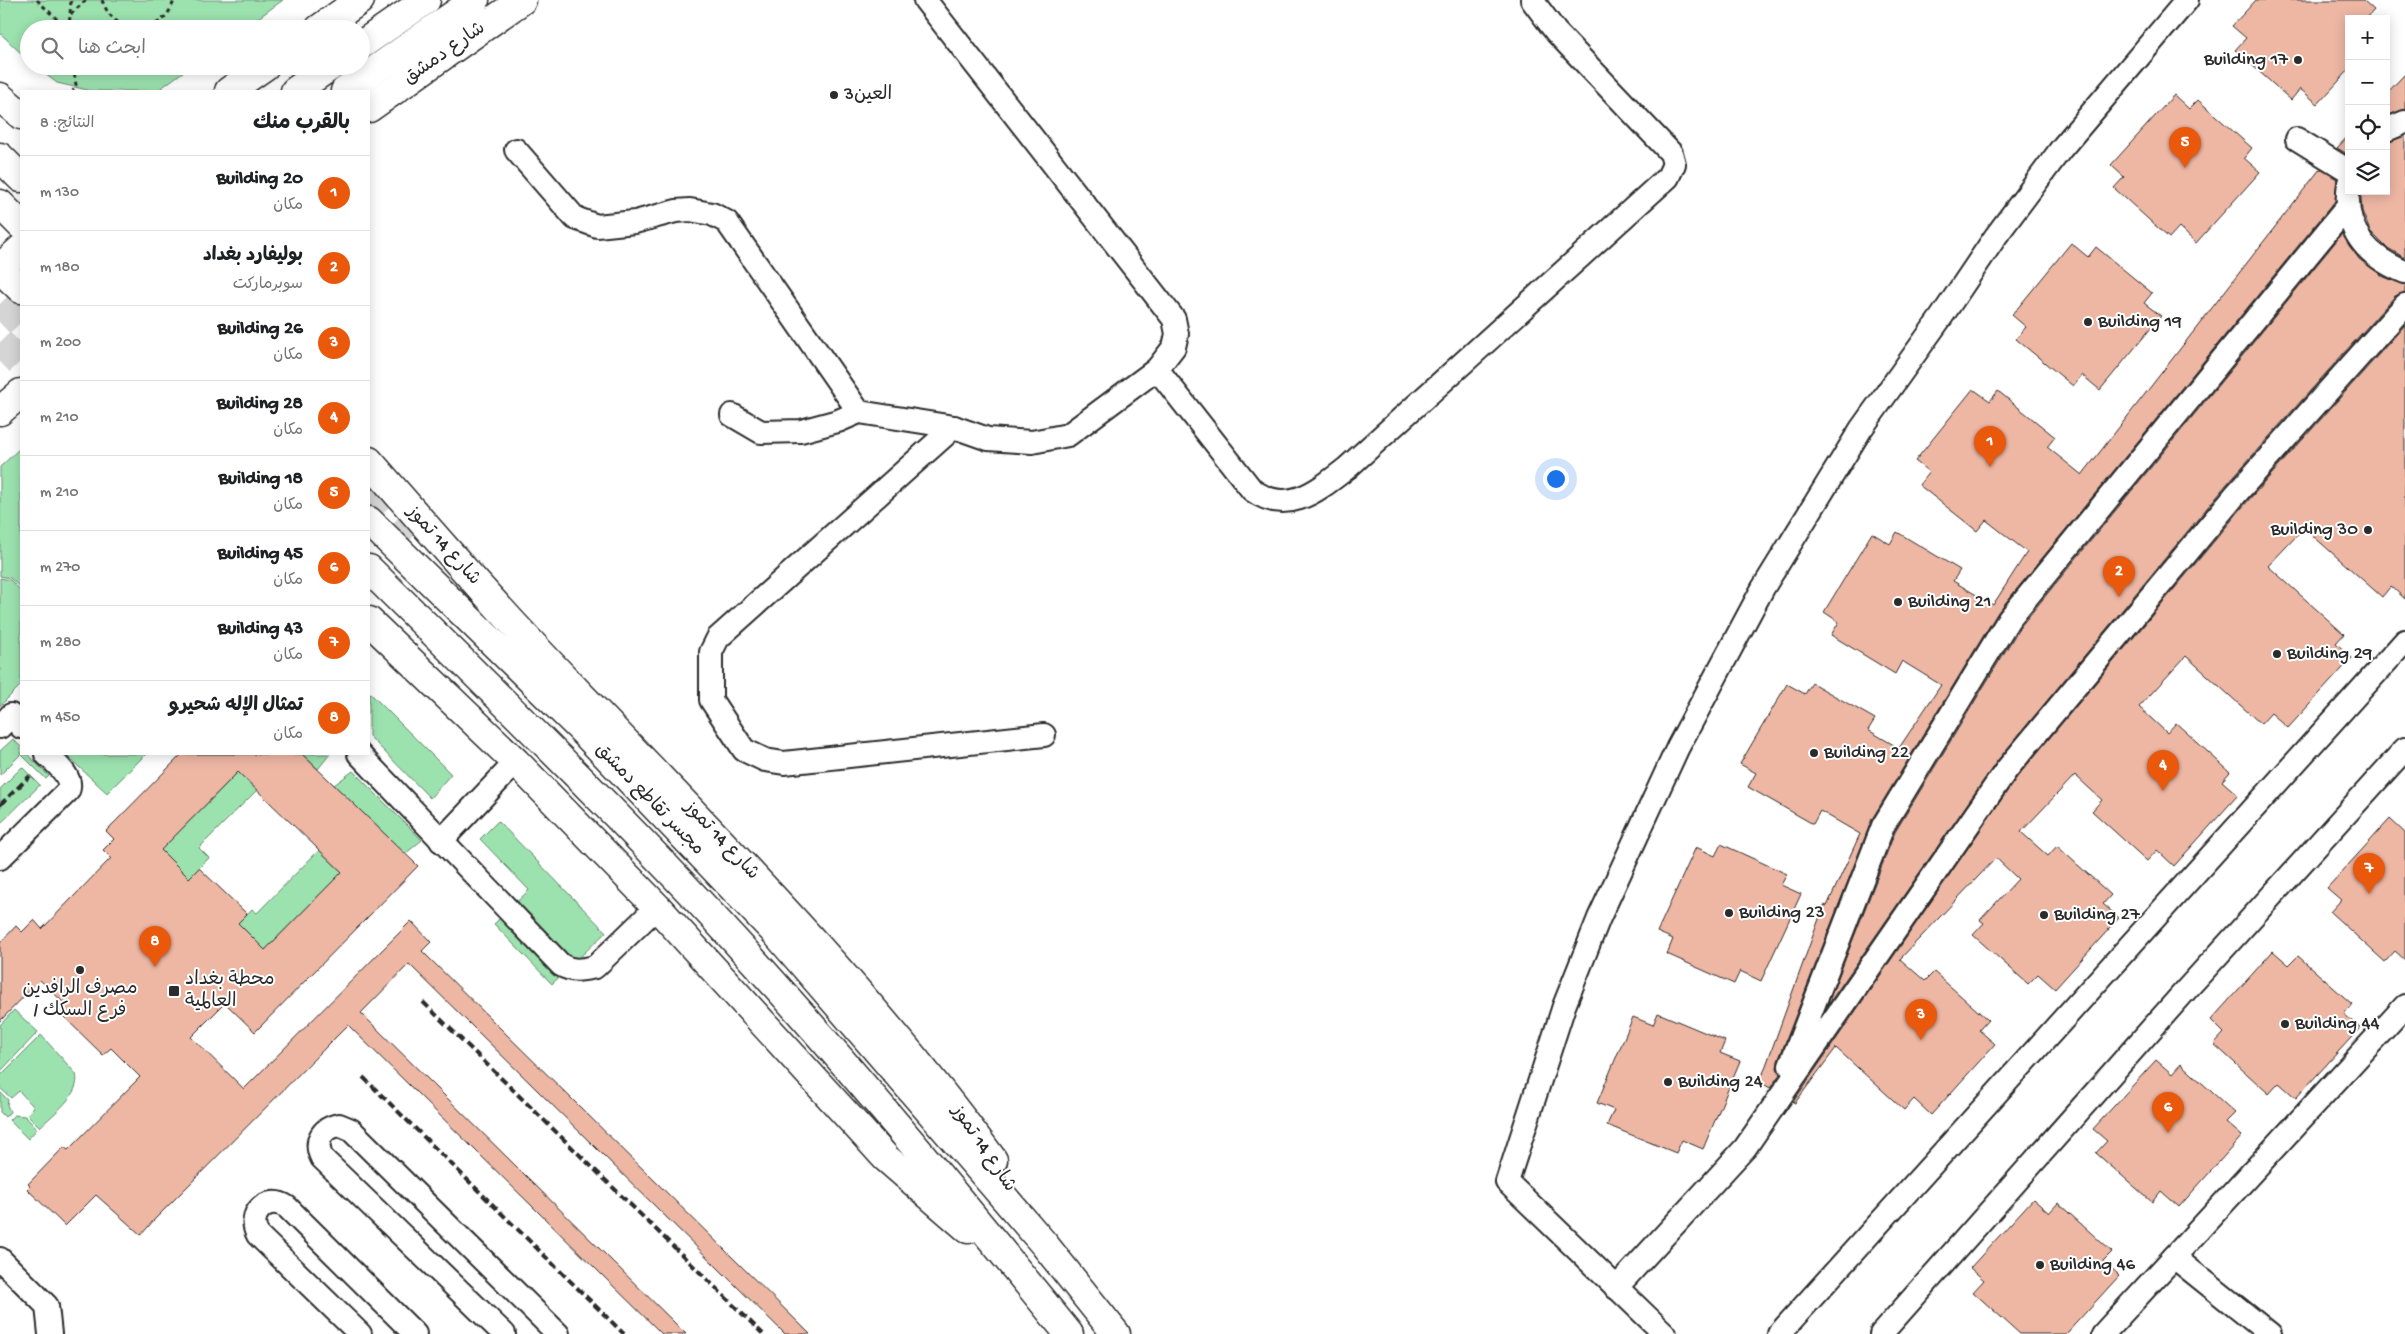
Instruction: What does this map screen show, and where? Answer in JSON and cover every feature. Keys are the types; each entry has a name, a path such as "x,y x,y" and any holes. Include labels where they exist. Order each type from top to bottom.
{"main road":[{"path":"332,20 360,0"},
{"path":"370,39 426,0"},
{"name":"شارع دمشق","path":"370,74 476,0"},
{"name":"شارع دمشق","path":"370,107 522,0"},
{"path":"230,90 252,75"},
{"path":"296,90 318,75"},
{"name":"شارع دمشق","path":"346,90 368,75"},
{"path":"0,97 20,114"},
{"path":"0,157 20,177"},
{"path":"0,204 20,224"},
{"path":"20,250 0,268 20,287"},
{"path":"0,411 20,394"},
{"path":"0,418 20,411"},
{"name":"شارع 14 تموز","path":"370,462 453,558 572,687 716,834 832,963 948,1098 999,1168 1044,1244"},
{"name":"مجسر تقاطع دمشق","path":"370,522 582,730 775,932 934,1116"},
{"name":"مجسر تقاطع دمشق","path":"370,570 555,753 749,956 1011,1262"},
{"path":"370,622 516,762 657,907 886,1158 946,1213 1011,1262 1069,1334"},
{"name":"شارع 14 تموز","path":"934,1116 1044,1244 1116,1334"}],"street":[{"path":"732,415 761,432 791,432 838,421 859,412 954,427 988,439 1032,442 1068,435 1157,368 1174,347 1177,334 1174,319 925,0"},
{"path":"1157,368 1252,490 1272,500 1294,501 1347,468 1668,177 1674,164 1671,153 1556,32 1532,0"},
{"path":"1665,1334 1507,1182 1564,1006 1603,910 1656,791 1719,667 1763,588 1861,429 2029,191 2101,101 2186,0"},
{"path":"2390,128 2405,122"},
{"path":"2297,140 2345,168"},
{"path":"516,150 574,218 597,226 635,222 676,211 690,210 712,214 727,222 859,412"},
{"path":"2347,195 2351,224 2364,246 2384,264 2405,272"},
{"path":"1776,1102 1883,826 2009,618 2348,206"},
{"path":"1616,1288 1744,1148 2007,769 2236,494 2405,305"},
{"path":"954,427 718,638 711,652 711,700 744,750 765,760 784,764 1044,735"},
{"path":"1778,1334 2405,641"},
{"path":"1881,1334 2186,990 2405,748"},
{"path":"0,858 70,787 68,778 47,755"},
{"path":"360,755 561,964 570,970 594,967 657,907"},
{"path":"441,841 516,762"},
{"path":"2103,1334 2405,1006"},
{"path":"504,1334 322,1158 319,1152 319,1140 326,1129 339,1125 352,1130 558,1334"},
{"path":"360,1334 258,1235 254,1217 261,1206 274,1202 287,1207 415,1334"},
{"path":"2174,1257 2270,1334"},
{"path":"0,1259 47,1306 50,1334"}],"path":[{"path":"36,0 58,20"},
{"path":"70,20 71,0"},
{"path":"71,14 86,0"},
{"path":"102,0 106,10 114,20"},
{"path":"162,20 171,9 174,0"},
{"path":"74,75 76,85 74,90"}],"green space":[{"path":"0,0 283,0 255,20 20,20 20,52 0,33"},
{"path":"46,75 179,75 158,90 88,90 57,83"},
{"path":"20,448 20,587 10,578 0,576 0,467"},
{"path":"0,578 10,580 20,590 20,686 0,706"},
{"path":"370,693 451,774 430,798 370,737"},
{"path":"13,739 20,746 20,755 0,775 0,751"},
{"path":"22,755 28,755 49,776 46,779"},
{"path":"66,755 145,755 107,793"},
{"path":"303,755 329,755 318,769"},
{"path":"22,767 40,785 0,824 0,789"},
{"path":"353,771 422,840 405,854 334,785"},
{"path":"238,772 257,790 199,848 209,858 189,878 161,850"},
{"path":"498,821 606,932 552,984 494,924 529,890 480,839"},
{"path":"319,850 342,872 265,950 238,923 252,909 257,913"},
{"path":"14,1010 38,1032 0,1072 0,1025"},
{"path":"41,1035 76,1074 77,1082 75,1089 65,1104 40,1127 27,1114 34,1107 19,1091 11,1098 0,1088 0,1076"},
{"path":"0,1092 8,1100 7,1105 10,1112 5,1117 0,1112"},
{"path":"14,1115 25,1116 37,1129 28,1139 9,1120"}],"building":[{"name":"Building 17","path":"2256,0 2363,0 2374,10 2370,15 2345,15 2345,74 2318,104 2300,89 2291,100 2235,50 2246,38 2232,26"},
{"path":"2405,74 2405,109 2390,115 2390,105 2390,90"},
{"path":"2174,95 2189,109 2198,100 2252,148 2244,158 2260,172 2196,243 2179,227 2169,238 2114,188 2124,177 2111,165"},
{"path":"2405,136 2405,258 2386,247 2370,231 2362,211 2362,195 2390,195 2390,142"},
{"path":"2345,139 2345,153 2337,148"},
{"path":"2320,169 2337,179 2335,201 1998,612 1872,819 1778,1061 1777,1068 1780,1074 1770,1088 1760,1082 1824,905 1827,906 1860,834 1820,811 1813,824 1748,787 1756,773 1740,764 1787,684 1805,694 1812,683 1875,719 1868,730 1899,748 1941,685 1902,661 1895,674 1831,635 1839,622 1824,612 1872,533 1890,544 1897,532 1960,570 1953,581 1993,605 2027,552 1986,520 1977,531 1919,485 1929,472 1915,461 1973,389 1990,401 1998,391 2055,437 2047,447 2082,475"},
{"path":"2342,234 2359,259 2384,277 2405,285 2405,292 2395,296 2226,485 1997,761 1827,1006 1895,832 2020,627"},
{"name":"Building 19","path":"2071,243 2088,257 2096,247 2152,293 2144,303 2161,316 2100,390 2082,375 2073,386 2016,339 2026,327 2012,315"},
{"path":"2405,325 2405,599 2391,586 2382,597 2304,528 2268,566 2344,634 2336,643 2352,658 2288,728 2271,713 2261,724 2186,656 2139,707 2167,733 2176,723 2230,772 2222,781 2238,795 2174,866 2157,850 2147,861 2092,811 2102,800 2075,775 2021,832 2048,856 2057,846 2111,895 2103,904 2119,918 2055,989 2038,974 2028,984 1973,935 1984,923 1980,920 2018,879 1996,858 1900,959 1925,981 1934,972 1988,1020 1979,1030 1995,1044 1931,1115 1914,1099 1904,1110 1836,1048 1795,1103 1793,1102 2017,777 2246,503"},
{"name":"محطة بغداد العالمية","path":"181,755 303,755 418,866 255,1032 225,1003 191,1037 244,1089 411,921 431,942 422,951 810,1334 785,1334 409,964 361,1013 686,1334 662,1334 348,1025 141,1235 96,1195 65,1226 27,1189 30,1186 28,1184 64,1147 68,1150 140,1077 111,1048 103,1055 59,1012 66,1005 40,980 0,1021 0,943 16,926 22,932 34,920 42,929 111,858 103,850 114,839 106,831","holes":["238,772 342,872 265,950 238,923 247,914 199,868 189,878 161,850"]},
{"path":"2390,819 2405,833 2405,960 2395,951 2385,962 2330,912 2341,900 2327,888"},
{"name":"Building 23","path":"1721,844 1787,874 1781,885 1801,894 1761,981 1740,971 1734,984 1667,954 1673,939 1657,932 1696,847 1715,856"},
{"name":"Building 44","path":"2273,951 2289,965 2298,956 2352,1004 2344,1014 2360,1028 2296,1098 2279,1083 2269,1094 2214,1044 2224,1033 2211,1020"},
{"name":"Building 24","path":"1658,1013 1725,1041 1720,1053 1740,1061 1703,1149 1682,1140 1676,1153 1607,1125 1614,1110 1597,1103 1633,1017 1653,1025"},
{"path":"2156,1060 2172,1074 2181,1064 2235,1113 2226,1122 2242,1136 2179,1207 2161,1191 2152,1202 2096,1153 2107,1141 2093,1129"},
{"name":"Building 46","path":"2033,1199 2049,1213 2058,1203 2112,1252 2103,1261 2119,1276 2066,1334 2020,1334 1973,1292 1984,1280 1970,1268"}],"tunnel":[{"path":"0,323 20,304"},
{"path":"0,362 20,342"},
{"path":"370,488 419,530"}],"railway":[{"path":"0,805 30,776"},
{"path":"423,1002 763,1334"},
{"path":"363,1077 624,1334"}],"place":[{"name":"Building 17","path":"2298,60"},
{"name":"العين3","path":"834,95"},
{"name":"Building 18","path":"2185,168"},
{"name":"Building 19","path":"2088,322"},
{"name":"Building 20","path":"1990,467"},
{"name":"Building 30","path":"2368,530"},
{"name":"بوليفارد بغداد","path":"2119,597"},
{"name":"Building 21","path":"1898,602"},
{"name":"Building 29","path":"2277,654"},
{"name":"Building 22","path":"1814,753"},
{"name":"Building 28","path":"2163,791"},
{"name":"Building 43","path":"2369,894"},
{"name":"Building 23","path":"1729,913"},
{"name":"Building 27","path":"2044,915"},
{"name":"تمثال الإله شحيرو","path":"155,967"},
{"name":"مصرف الرافدين / فرع السكك","path":"80,970"},
{"name":"محطة بغداد العالمية","path":"174,991"},
{"name":"Building 44","path":"2285,1024"},
{"name":"Building 26","path":"1921,1040"},
{"name":"Building 24","path":"1668,1082"},
{"name":"Building 45","path":"2168,1133"},
{"name":"Building 46","path":"2040,1265"}]}
